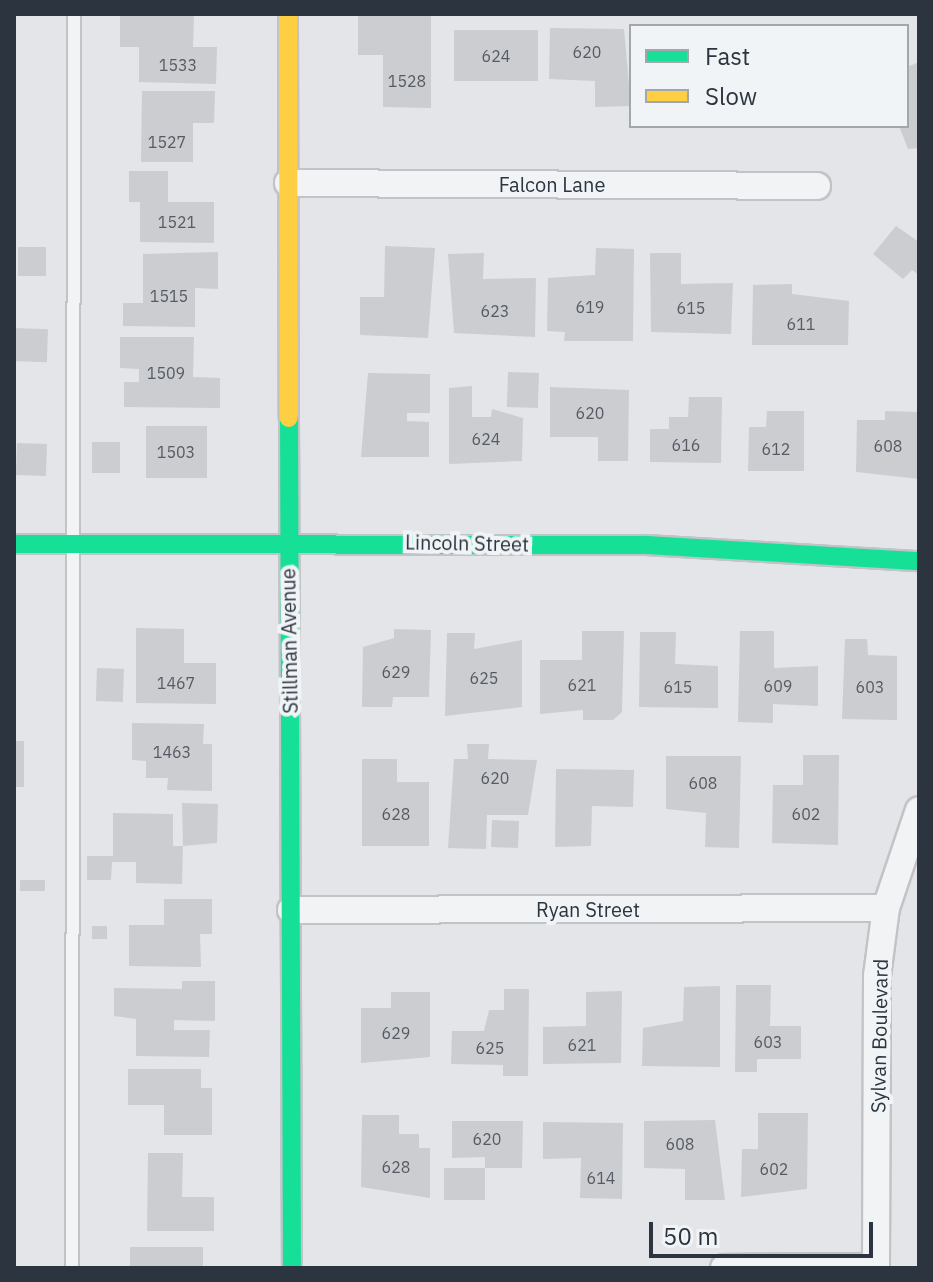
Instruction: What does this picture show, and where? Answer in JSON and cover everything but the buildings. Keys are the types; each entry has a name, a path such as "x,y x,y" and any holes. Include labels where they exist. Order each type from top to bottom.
{"street":[{"name":"Stillman Avenue","path":"288,14 292,1268"},
{"name":"Falcon Lane","path":"288,183 817,186"},
{"name":"Lincoln Street","path":"14,544 288,542 647,545 919,561"},
{"name":"Sylvan Boulevard","path":"876,1268 877,976 886,908 919,810"},
{"name":"Ryan Street","path":"291,910 886,908"},
{"path":"724,1268 876,1268"}],"lane":[{"path":"72,1268 74,14"}],"traffic: fast":[{"path":"289,418 292,1268"},
{"path":"14,544 647,545 919,561"}],"traffic: slow":[{"path":"288,14 289,418"}]}
